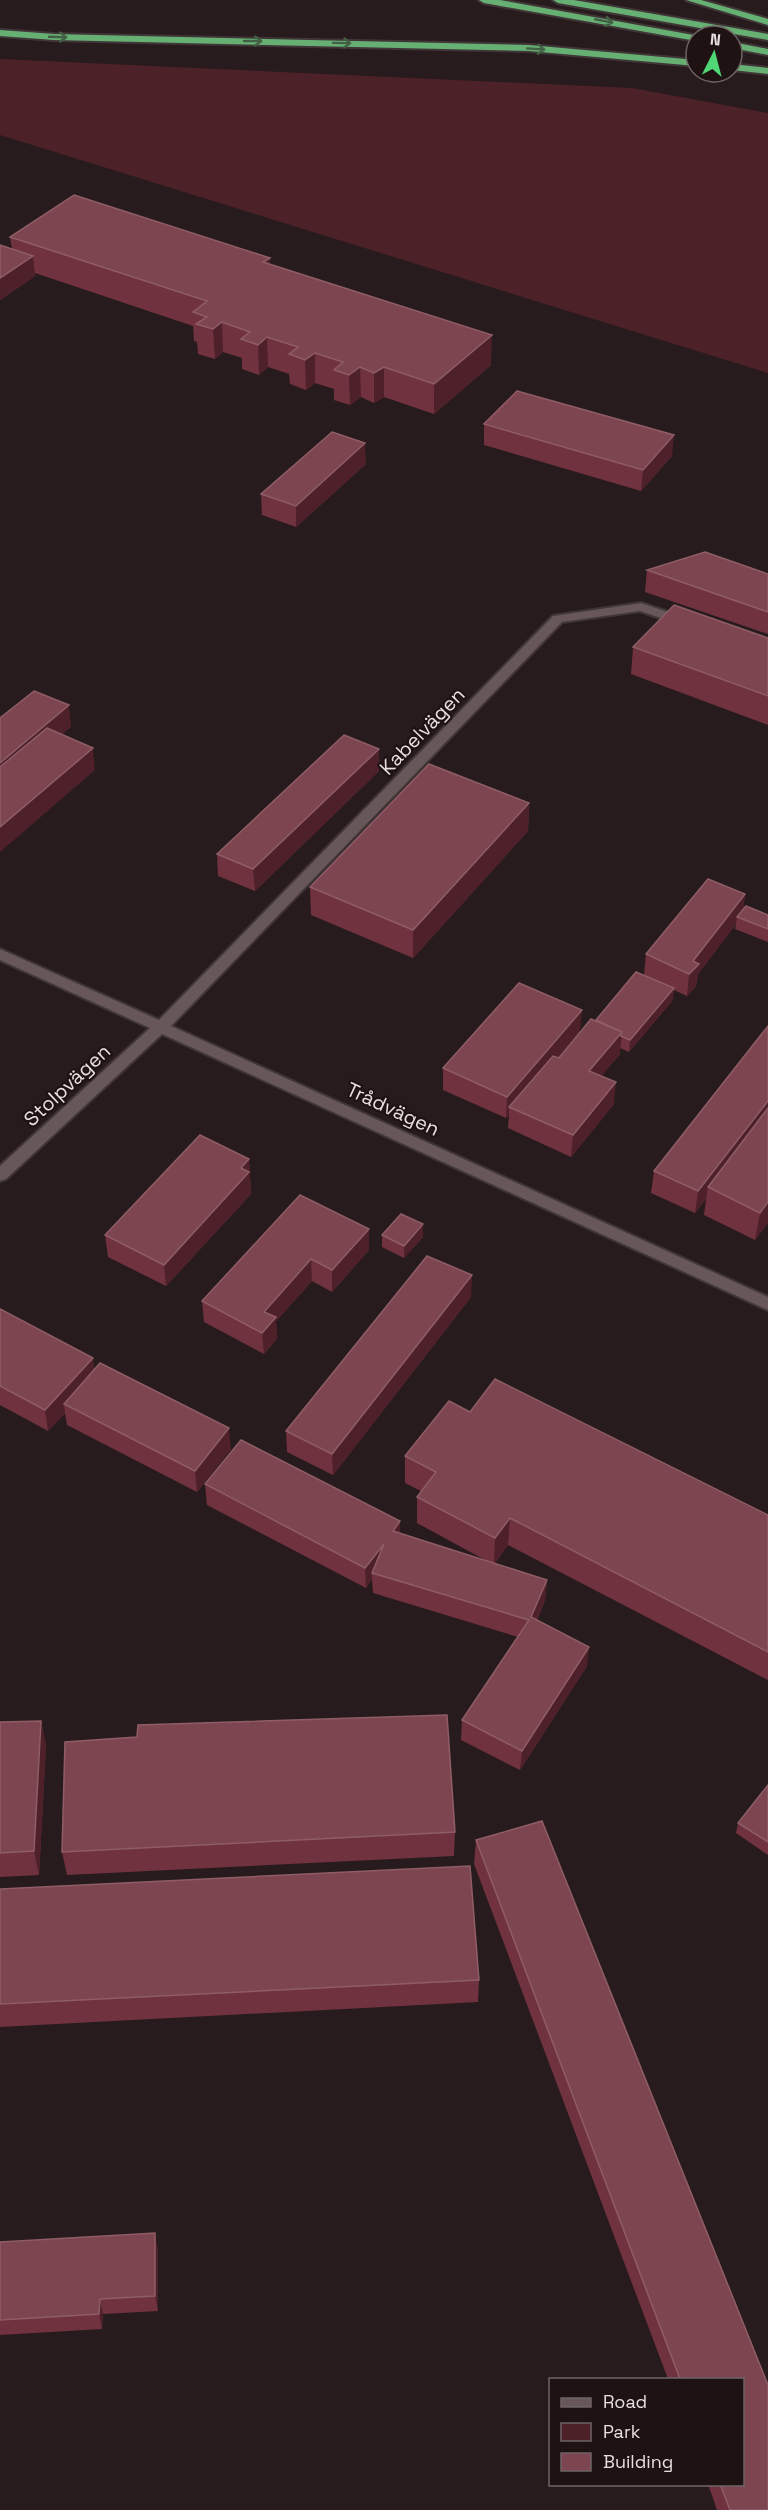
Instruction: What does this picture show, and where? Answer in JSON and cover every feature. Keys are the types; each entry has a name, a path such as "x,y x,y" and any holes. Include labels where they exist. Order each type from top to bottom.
{"highway":[{"path":"484,0 684,36"},
{"path":"558,0 768,37"},
{"path":"691,0 768,22"},
{"path":"0,33 146,40 529,48 684,62"},
{"path":"744,47 768,52"},
{"path":"744,68 768,71"}],"street":[{"name":"Kabelvägen","path":"162,1026 558,619 641,607 694,626"},
{"name":"Trådvägen","path":"0,954 768,1304"},
{"name":"Stolpvägen","path":"0,1175 162,1026"}],"green space":[{"path":"0,59 632,88 768,113 768,373 0,135"}],"building":[{"path":"74,195 270,258 263,262 492,335 434,384 384,367 374,373 360,367 349,375 334,370 343,362 315,353 305,360 289,354 298,347 267,337 258,345 241,339 250,332 222,322 213,329 196,324 207,317 193,312 207,301 10,237"},
{"path":"0,245 33,256 0,278"},
{"path":"517,391 674,435 643,470 484,424"},
{"path":"332,432 365,443 296,506 261,494"},
{"path":"705,552 768,574 768,612 647,570"},
{"path":"674,605 768,638 768,696 633,647"},
{"path":"34,691 69,705 0,763 0,718"},
{"path":"47,728 93,748 0,827 0,767"},
{"path":"344,735 379,749 253,869 217,854"},
{"path":"429,764 529,803 413,930 310,887"},
{"path":"708,879 745,894 693,961 699,964 689,974 646,954"},
{"path":"746,906 768,915 768,929 737,917"},
{"path":"636,972 674,988 630,1040 621,1036 622,1032 596,1020"},
{"path":"519,983 582,1010 507,1097 443,1068"},
{"path":"591,1019 622,1032 589,1071 616,1082 573,1135 509,1107 553,1056 559,1058"},
{"path":"768,1026 768,1101 698,1191 654,1171"},
{"path":"768,1108 768,1202 760,1213 708,1187"},
{"path":"200,1135 249,1159 241,1168 249,1172 164,1265 105,1235"},
{"path":"300,1195 369,1229 332,1270 311,1259 264,1312 276,1317 262,1333 202,1301"},
{"path":"401,1214 423,1224 404,1246 382,1235"},
{"path":"427,1256 472,1275 332,1454 286,1431"},
{"path":"0,1309 93,1358 45,1410 0,1386"},
{"path":"100,1363 229,1428 195,1471 64,1404"},
{"path":"495,1379 768,1515 768,1652 510,1518 495,1538 417,1497 436,1472 405,1456 449,1401 470,1412"},
{"path":"241,1440 400,1521 393,1531 547,1580 531,1617 589,1647 522,1751 462,1720 529,1620 372,1573 384,1544 365,1568 205,1484"},
{"path":"447,1715 455,1832 62,1852 65,1742 137,1737 138,1725"},
{"path":"41,1721 34,1851 0,1853 0,1722"},
{"path":"768,1785 768,1842 738,1823"},
{"path":"542,1821 768,2385 768,2510 730,2510 721,2486 744,2486 744,2378 680,2378 476,1840"},
{"path":"470,1866 479,1980 0,2004 0,1889"},
{"path":"155,2233 155,2296 100,2299 99,2314 0,2320 0,2242"}]}
